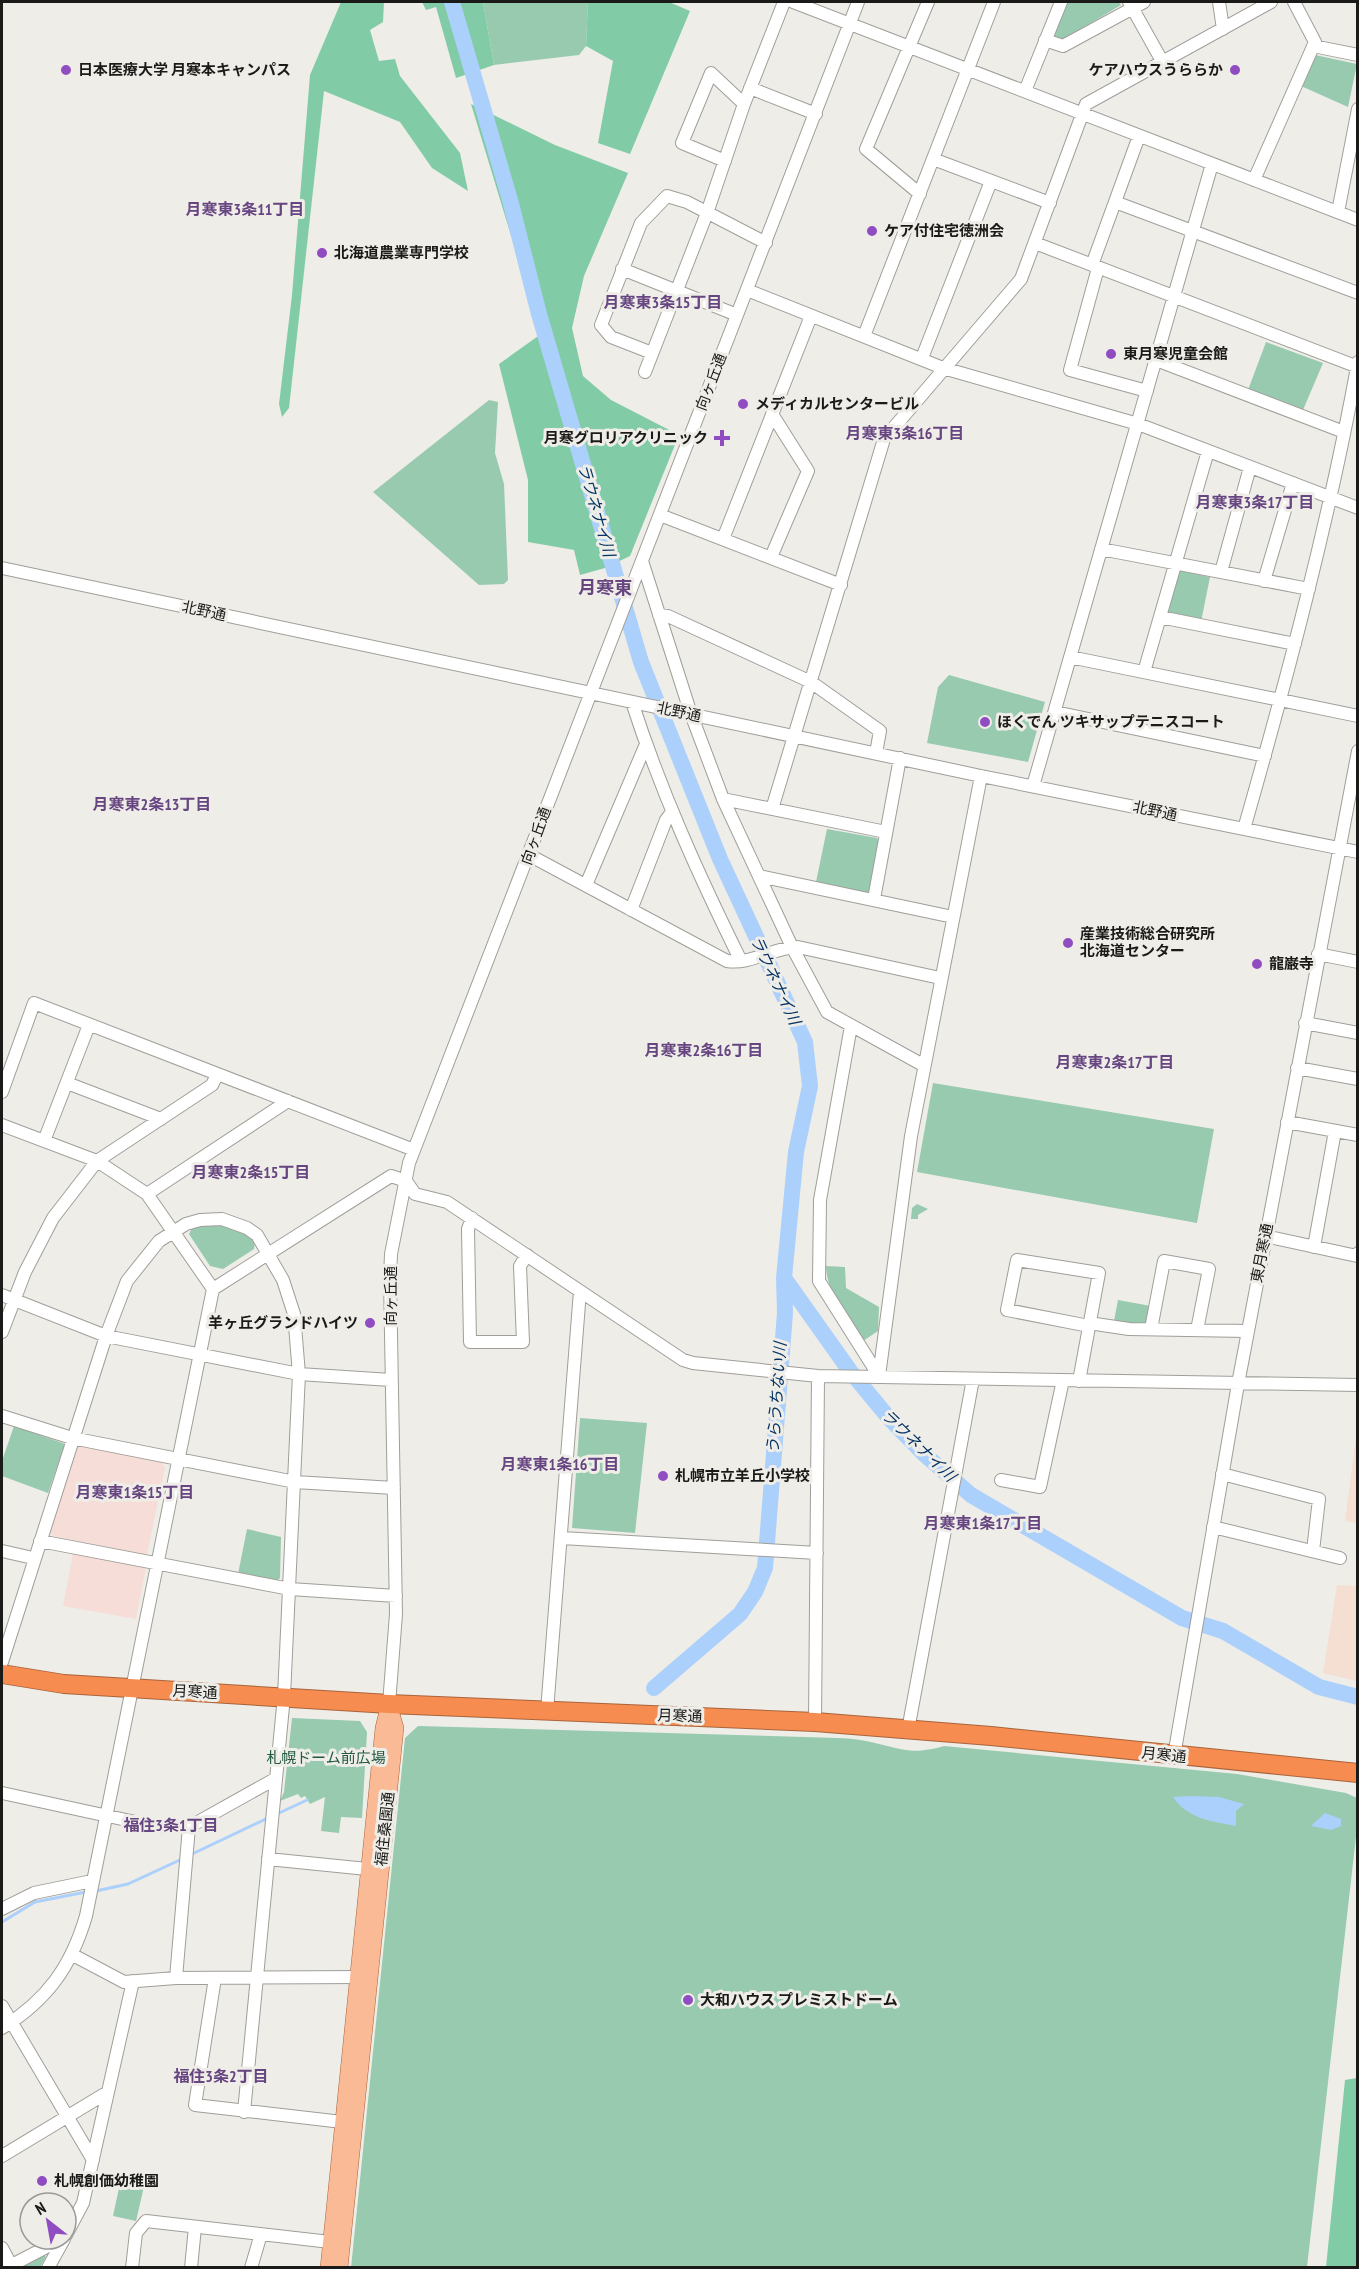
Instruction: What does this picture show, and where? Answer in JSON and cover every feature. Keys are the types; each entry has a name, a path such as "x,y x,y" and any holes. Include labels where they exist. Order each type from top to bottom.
{"highway":[{"name":"月寒通","path":"2,1674 64,1683 389,1704 815,1722 1358,1773"}],"main road":[{"name":"福住桑園通","path":"340,2268 348,2123 362,1977 368,1869 383,1728 389,1704"},
{"name":"福住桑園通","path":"362,1977 396,1728 389,1704"},
{"name":"福住桑園通","path":"328,2268 348,2123"}],"street":[{"path":"645,372 707,213 744,104 784,2"},
{"path":"793,2 1358,220"},
{"name":"向ヶ丘通","path":"389,1704 396,1596 391,1380 391,1254 414,1150 529,855 589,692 636,577 858,2"},
{"path":"920,194 866,149 928,2"},
{"path":"864,336 994,2"},
{"path":"1025,91 1061,2"},
{"path":"1045,40 1063,46 1131,5 1144,2"},
{"path":"1219,2 1223,29"},
{"path":"772,809 884,438 1021,279 1086,104 1271,2"},
{"path":"1254,180 1315,42 1294,2"},
{"path":"1131,5 1162,61"},
{"path":"1313,46 1358,55"},
{"path":"725,161 682,143 711,73 744,104"},
{"path":"750,88 816,114"},
{"path":"1338,212 1358,109"},
{"path":"1139,136 1095,267 1070,369 1147,391"},
{"path":"933,159 1050,203"},
{"path":"1033,786 1212,164"},
{"path":"922,358 991,180"},
{"path":"652,353 611,337 601,325 641,223 666,196 687,202 766,243"},
{"path":"1115,202 1358,293"},
{"path":"1035,243 1357,365 1332,498 1282,700 1244,829"},
{"path":"622,270 676,289 737,315"},
{"path":"747,290 943,368 1138,424 1358,508"},
{"path":"723,539 811,316"},
{"path":"1156,360 1344,432"},
{"path":"771,558 808,471 772,414"},
{"path":"1144,672 1208,451"},
{"path":"1221,572 1250,467"},
{"path":"1264,581 1293,483"},
{"path":"660,515 841,585"},
{"path":"1101,549 1309,589"},
{"path":"642,561 688,714 723,799 759,876 786,949 827,1012 923,1065"},
{"name":"北野通","path":"2,568 981,776 1358,852"},
{"path":"659,615 668,616 811,682 880,731 876,753"},
{"path":"1160,617 1295,644"},
{"path":"1070,657 1358,716"},
{"path":"635,703 646,744 672,812 698,874 741,961"},
{"path":"1055,712 1265,756"},
{"path":"586,885 646,744"},
{"name":"東月寒通","path":"1174,1756 1247,1331 1338,848 1354,795 1358,751"},
{"path":"874,899 900,758"},
{"path":"879,1376 903,1184 923,1065 981,776"},
{"path":"723,799 886,832"},
{"path":"631,910 666,820 672,812"},
{"path":"529,855 727,961 741,961 786,949 940,978"},
{"path":"759,876 953,917"},
{"path":"1318,954 1358,962"},
{"path":"2,1092 34,1003 414,1150"},
{"path":"1305,1023 1358,1033"},
{"path":"44,1141 89,1026"},
{"path":"851,1026 820,1200 819,1281 879,1376"},
{"path":"1297,1068 1358,1079"},
{"path":"2,1332 25,1272 53,1218 97,1161 212,1085 217,1075"},
{"path":"67,1083 161,1119"},
{"path":"147,1194 288,1101"},
{"path":"1287,1122 1358,1136"},
{"path":"2,1125 97,1161 147,1194 213,1289"},
{"path":"1314,1246 1335,1131"},
{"path":"6,2025 55,1983 73,1955 91,1889 213,1289 384,1178 391,1176 406,1181 416,1194 447,1202 683,1360 774,1373 818,1376 1358,1385"},
{"path":"472,1218 468,1228 470,1342 523,1342 520,1266 527,1255"},
{"path":"2,1662 72,1438 127,1281 149,1251 173,1231 200,1220 222,1219 247,1228 257,1236 283,1280 294,1314 299,1374 285,1696 275,1779 244,2112"},
{"path":"1266,1236 1357,1257 1358,1253"},
{"path":"1079,1381 1089,1324 1099,1274 1017,1260 1007,1310 1089,1324 1151,1329 1247,1331"},
{"path":"1151,1329 1164,1261 1209,1269 1197,1330"},
{"path":"547,1711 580,1291"},
{"path":"2,1295 106,1336 299,1374 391,1380"},
{"path":"815,1722 818,1376"},
{"path":"908,1730 973,1379"},
{"path":"1001,1479 1040,1487 1063,1380"},
{"path":"2,1416 72,1438 295,1482 394,1488"},
{"path":"1222,1473 1319,1498 1312,1551"},
{"path":"1213,1527 1340,1558"},
{"path":"562,1538 816,1553"},
{"path":"40,1541 290,1589 396,1596"},
{"path":"2,1551 33,1558"},
{"path":"2,1793 154,1826 189,1827 275,1779"},
{"path":"176,1978 189,1827"},
{"path":"268,1859 368,1869"},
{"path":"2,1909 34,1893 91,1889"},
{"path":"73,1955 124,1982 176,1978 362,1977"},
{"path":"215,1978 195,2105 348,2123"},
{"path":"78,2214 84,2203 133,1981"},
{"path":"2,2006 6,2025 67,2116 93,2160"},
{"path":"2,2156 108,2092"},
{"path":"132,2268 136,2233 146,2221 330,2242"},
{"path":"191,2268 195,2227"},
{"path":"251,2268 261,2234"},
{"path":"2,2248 9,2266 38,2251"},
{"path":"48,2268 57,2251"}],"shaded area":[{"path":"1357,1431 1358,1523 1345,1521"},
{"path":"80,1445 161,1461 165,1468 147,1555 53,1536 49,1530 75,1449"},
{"path":"73,1553 146,1568 136,1619 63,1606"},
{"path":"1357,1575 1357,1681 1323,1673 1337,1585 1355,1586"}],"green space":[{"path":"341,2 384,2 383,22 370,30 379,61 395,59 400,76 460,153 468,191 432,168 400,122 324,91 289,408 282,417 279,404 292,295 310,75"},
{"path":"422,2 483,2 494,65 456,78 436,7 426,10"},
{"path":"483,2 588,2 586,46 579,55 494,65"},
{"path":"588,2 669,2 690,11 630,154 598,143 613,61 586,46"},
{"path":"1064,2 1119,2 1121,5 1061,41 1050,35"},
{"path":"1315,55 1357,64 1348,107 1301,86"},
{"path":"471,104 555,145 628,173 584,276 572,328 583,376 611,400 679,435 630,556 605,568 580,575 574,550 528,542 528,480 499,364 541,334"},
{"path":"1266,342 1323,363 1303,410 1248,390"},
{"path":"489,400 498,402 495,453 504,484 508,580 504,584 479,585 373,492"},
{"path":"1177,570 1210,577 1201,622 1164,615"},
{"name":"ほくでん ツキサップテニスコート","path":"949,675 1045,702 1028,762 927,743 938,687"},
{"path":"827,829 877,838 879,842 871,891 868,893 816,882"},
{"path":"933,1083 1214,1129 1197,1223 917,1172"},
{"path":"917,1204 928,1209 918,1215 918,1219 911,1219 912,1208"},
{"path":"204,1225 225,1226 238,1230 255,1242 254,1249 223,1269 210,1266 189,1234 192,1228"},
{"path":"826,1266 845,1267 846,1288 879,1307 878,1331 863,1341 834,1296"},
{"path":"1118,1300 1151,1306 1149,1322 1128,1324 1114,1321"},
{"path":"580,1418 647,1423 635,1533 572,1528"},
{"path":"14,1426 65,1444 48,1493 2,1476 2,1461"},
{"path":"247,1529 281,1537 280,1578 275,1583 238,1574"},
{"name":"札幌ドーム前広場","path":"292,1718 360,1721 367,1732 362,1818 341,1817 339,1833 321,1831 325,1797 310,1804 305,1796 301,1798 298,1794 280,1801 284,1792"},
{"path":"418,1726 844,1738 913,1751 944,1746 1237,1774 1346,1793 1357,1798 1357,1828 1307,2267 351,2268 405,1738"},
{"path":"1357,2078 1357,2267 1326,2267 1345,2080"},
{"path":"122,2174 146,2178 136,2221 113,2216"},
{"path":"43,2252 46,2257 40,2267 16,2268"}],"water":[{"path":"1173,1797 1219,1797 1244,1804 1236,1811 1236,1826 1193,1815"},
{"path":"1325,1813 1341,1819 1341,1826 1331,1830 1311,1826"}],"waterway":[{"name":"ラウネナイ川","path":"452,2 510,200 539,314 641,662 720,859 805,1042 810,1086 796,1152 784,1278 785,1313 765,1568 755,1592 740,1614 654,1688"},
{"name":"ラウネナイ川","path":"784,1278 850,1371 888,1417 924,1454 971,1495 1182,1618 1223,1631 1319,1687 1358,1697"},
{"name":"うらうちない川","path":"277,1814 307,1800"},
{"name":"うらうちない川","path":"190,1855 268,1818"},
{"name":"うらうちない川","path":"96,1891 128,1884 182,1859"},
{"name":"うらうちない川","path":"2,1922 35,1902 86,1892"}],"place":[{"name":"日本医療大学 月寒本キャンパス","path":"66,70"},
{"name":"ケアハウスうららか","path":"1235,70"},
{"name":"ケア付住宅徳洲会","path":"872,231"},
{"name":"北海道農業専門学校","path":"322,253"},
{"name":"東月寒児童会館","path":"1111,354"},
{"name":"メディカルセンタービル","path":"743,404"},
{"name":"月寒グロリアクリニック","path":"722,438"},
{"name":"ほくでん ツキサップテニスコート","path":"985,722"},
{"name":"産業技術総合研究所 北海道センター","path":"1068,943"},
{"name":"龍巌寺","path":"1257,964"},
{"name":"羊ヶ丘グランドハイツ","path":"370,1323"},
{"name":"札幌市立羊丘小学校","path":"663,1476"},
{"name":"大和ハウス プレミストドーム","path":"688,2000"},
{"name":"札幌創価幼稚園","path":"42,2181"}],"district":[{"name":"月寒東3条11丁目","path":"245,209"},
{"name":"月寒東3条15丁目","path":"663,302"},
{"name":"月寒東3条16丁目","path":"905,433"},
{"name":"月寒東3条17丁目","path":"1255,502"},
{"name":"月寒東","path":"605,588"},
{"name":"月寒東2条13丁目","path":"152,804"},
{"name":"月寒東2条16丁目","path":"704,1050"},
{"name":"月寒東2条17丁目","path":"1115,1062"},
{"name":"月寒東2条15丁目","path":"251,1172"},
{"name":"月寒東1条16丁目","path":"560,1464"},
{"name":"月寒東1条15丁目","path":"135,1492"},
{"name":"月寒東1条17丁目","path":"983,1523"},
{"name":"福住3条1丁目","path":"171,1825"},
{"name":"福住3条2丁目","path":"221,2076"}]}
